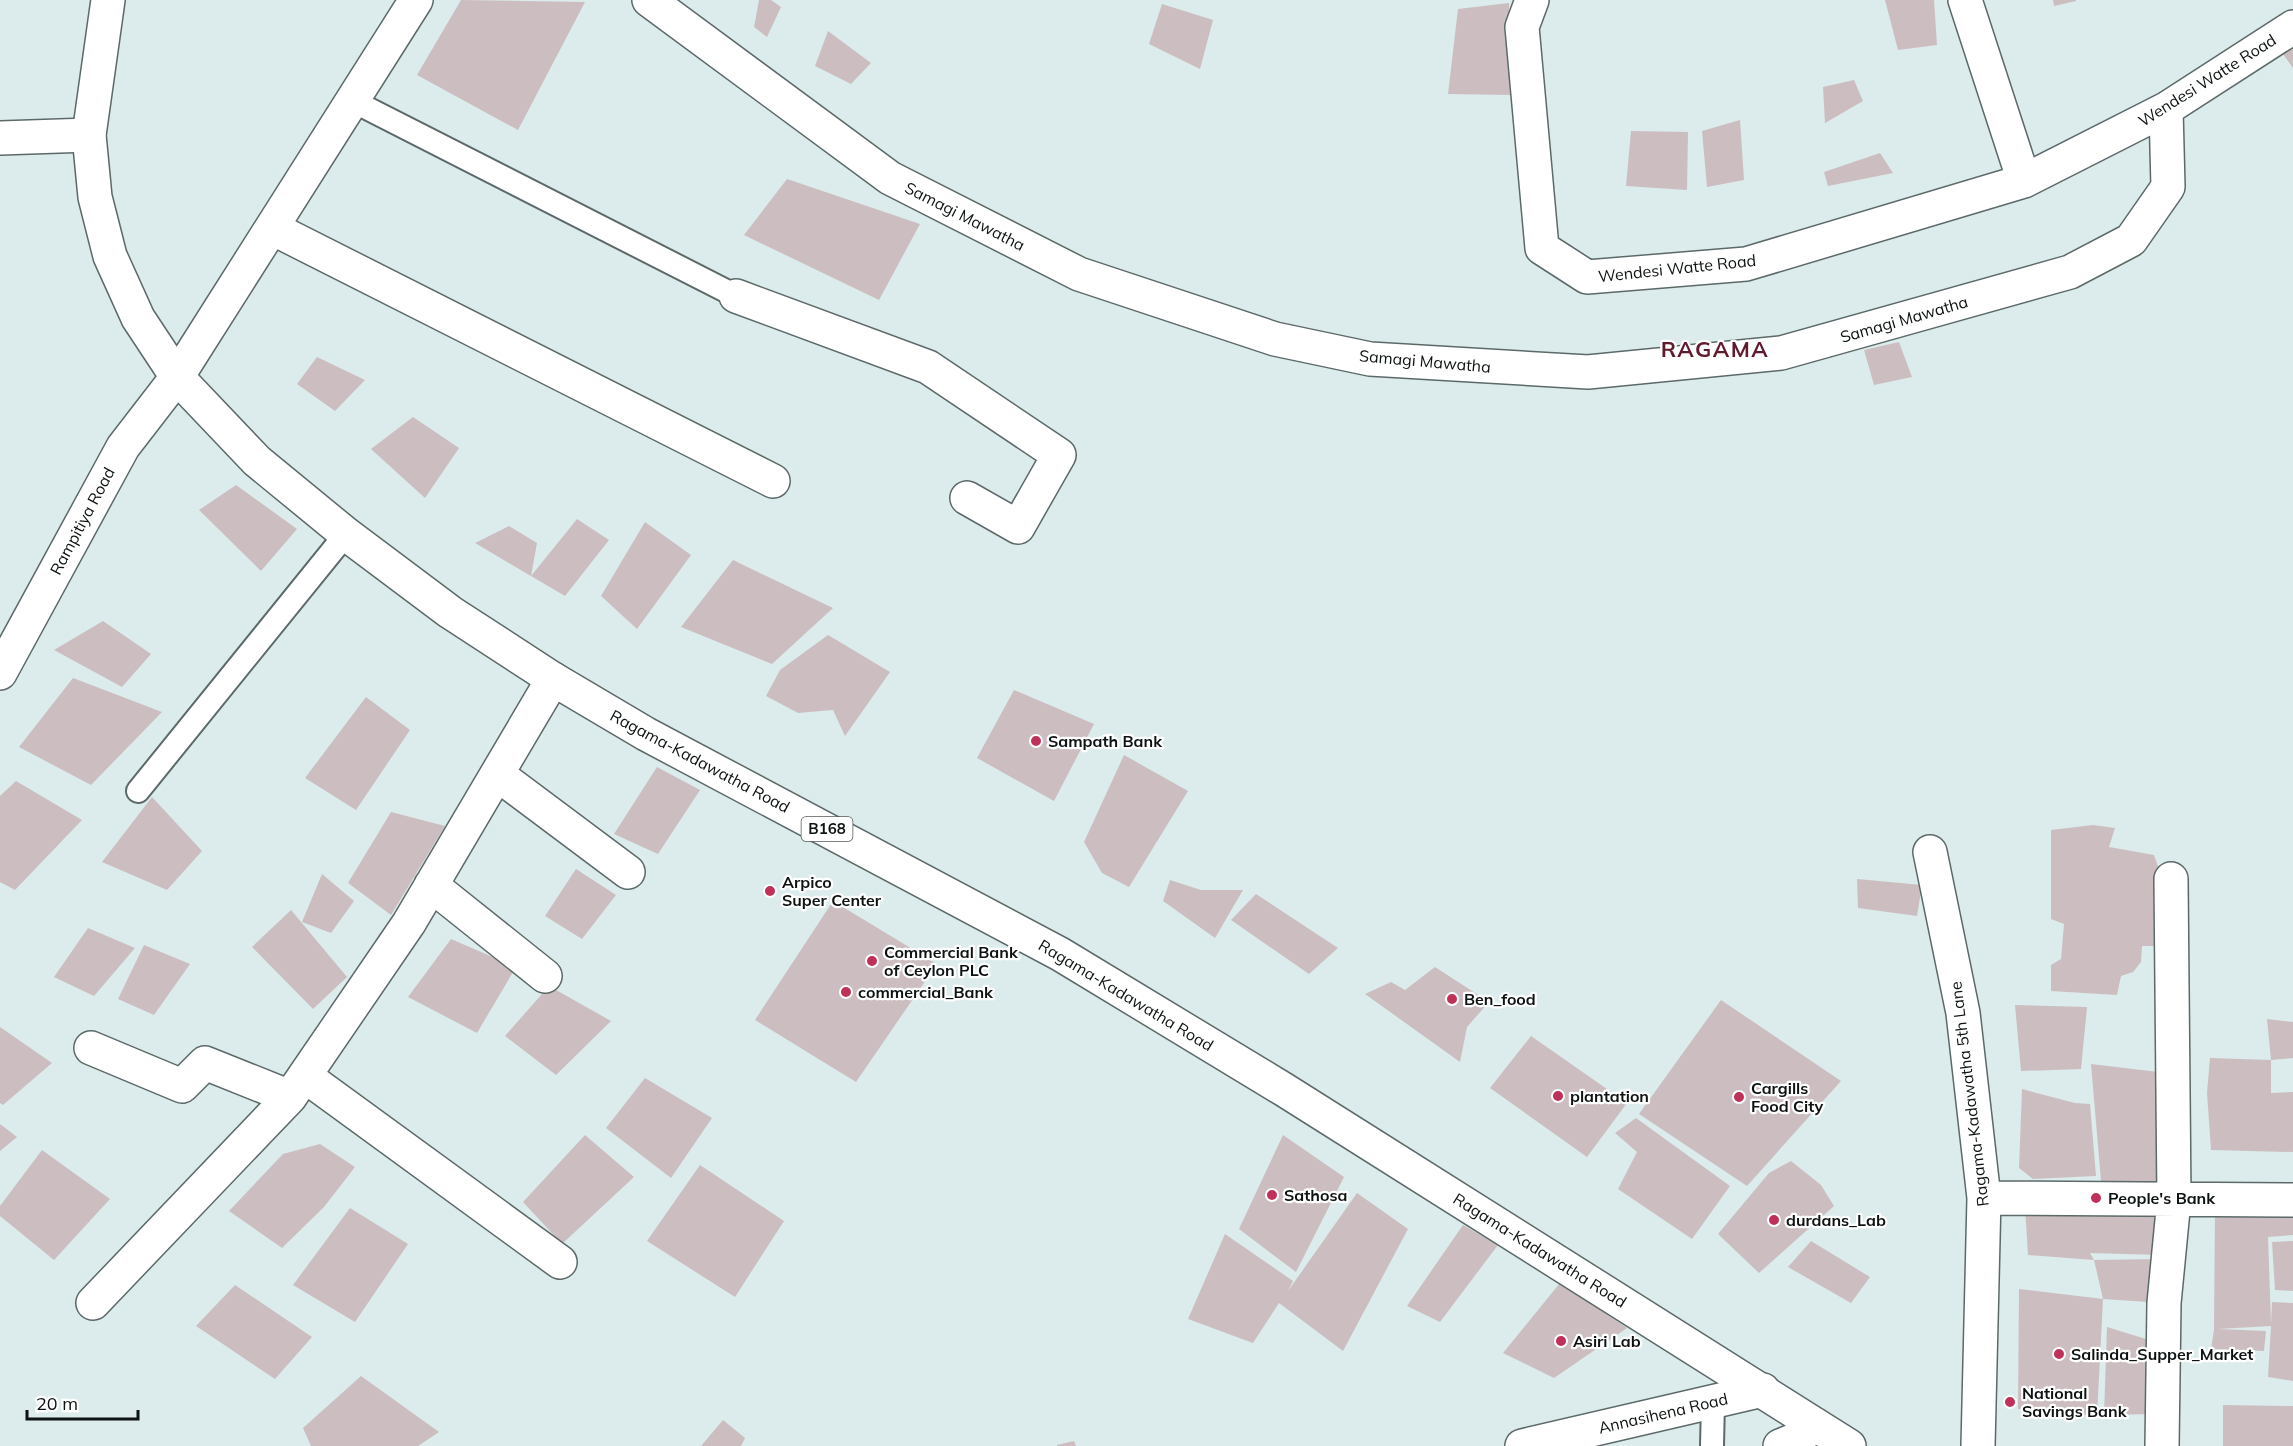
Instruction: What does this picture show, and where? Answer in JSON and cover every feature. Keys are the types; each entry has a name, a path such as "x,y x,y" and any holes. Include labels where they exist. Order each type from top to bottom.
{"street":[{"name":"Ragama-Kadawatha Road","path":"108,0 89,135 94,197 110,256 138,318 177,377 257,461 346,534 450,612 553,679 646,734 1060,954 1283,1089 1849,1446"},
{"name":"Rampitiya Road","path":"0,673 123,447 177,377 416,0"},
{"name":"Samagi Mawatha","path":"649,0 890,178 1079,274 1275,339 1370,359 1588,372 1781,353 2070,273 2131,240 2168,187 2166,109"},
{"name":"Wendesi Watte Road","path":"1532,0 1522,27 1542,248 1587,277 1746,264 2024,181 2166,109 2293,27"},
{"path":"1965,0 2024,181"},
{"path":"0,138 89,135"},
{"path":"272,228 773,481"},
{"path":"736,296 928,367 1059,455 1018,527 966,498"},
{"path":"93,1303 297,1087 409,923 553,679"},
{"path":"497,774 628,872"},
{"name":"Ragama-Kadawatha 5th Lane","path":"1930,852 1963,1013 1984,1198 1978,1446"},
{"path":"2162,1446 2164,1303 2174,1200 2171,879"},
{"path":"431,885 545,976"},
{"path":"91,1048 182,1086 205,1063 297,1087 560,1262"},
{"path":"1984,1198 2293,1200"},
{"name":"Annasihena Road","path":"1528,1446 1763,1390"},
{"path":"1780,1446 1797,1439 1815,1425"}],"lane":[{"path":"353,101 736,296"},
{"path":"138,791 346,534"},
{"path":"1712,1446 1713,1402"}],"building":[{"path":"461,0 585,2 518,130 417,75"},
{"path":"759,0 771,0 781,7 767,37 754,27"},
{"path":"1885,0 1934,0 1937,45 1898,50"},
{"path":"2053,0 2076,0 2076,1 2054,6"},
{"path":"1509,3 1510,95 1448,94 1458,9"},
{"path":"1162,4 1213,20 1200,69 1149,44"},
{"path":"828,31 871,63 851,84 815,66"},
{"path":"2293,41 2293,68 2280,50"},
{"path":"1854,80 1863,101 1825,123 1823,87"},
{"path":"1740,120 1744,180 1707,187 1702,131"},
{"path":"1631,131 1688,132 1687,190 1626,186"},
{"path":"1880,153 1893,173 1828,186 1824,172"},
{"path":"787,179 920,224 879,300 744,235"},
{"path":"1899,342 1912,377 1874,385 1864,350"},
{"path":"317,357 365,380 335,411 297,384"},
{"path":"413,417 459,448 425,498 371,449"},
{"path":"236,485 297,529 261,571 199,510"},
{"path":"577,519 609,540 565,596 531,576"},
{"path":"645,522 691,555 637,629 601,596"},
{"path":"509,526 537,543 531,576 475,543"},
{"path":"733,560 833,608 772,664 681,627"},
{"path":"103,621 151,654 122,687 54,650"},
{"path":"828,635 890,672 845,736 833,710 798,713 766,696 780,670"},
{"path":"73,678 162,712 91,785 19,747"},
{"name":"Sampath Bank","path":"1014,690 1094,724 1054,801 977,758"},
{"path":"366,697 410,730 356,810 305,778"},
{"path":"1124,755 1188,791 1129,887 1102,873 1084,842"},
{"path":"657,767 700,790 658,854 614,834"},
{"path":"16,781 82,820 15,890 0,882 0,796"},
{"path":"152,797 202,851 167,890 102,862"},
{"path":"391,812 445,826 391,915 348,883"},
{"path":"2093,825 2115,828 2109,847 2154,855 2160,872 2158,946 2142,946 2141,962 2133,972 2121,976 2117,995 2051,991 2051,965 2061,959 2064,924 2051,919 2051,830"},
{"path":"576,869 616,895 582,939 545,916"},
{"path":"322,874 354,901 331,933 302,922"},
{"path":"1857,879 1922,885 1917,916 1858,908"},
{"path":"1170,880 1201,890 1243,890 1215,938 1163,901"},
{"path":"1256,894 1338,948 1309,974 1231,920"},
{"name":"commercial_Bank","path":"833,901 937,964 856,1082 755,1020"},
{"path":"291,910 347,977 313,1009 252,947"},
{"path":"88,928 135,948 94,996 54,977"},
{"path":"451,939 516,967 477,1033 408,997"},
{"path":"144,945 190,964 154,1015 118,999"},
{"path":"1435,967 1489,1002 1467,1027 1460,1062 1365,994 1391,982 1405,990"},
{"path":"549,986 611,1021 556,1075 505,1036"},
{"name":"Cargills Food City","path":"1721,1000 1841,1081 1747,1186 1639,1114"},
{"path":"2015,1005 2087,1007 2081,1069 2021,1071"},
{"path":"2267,1019 2293,1022 2293,1058 2271,1060"},
{"path":"0,1027 52,1063 3,1105 0,1103"},
{"name":"plantation","path":"1531,1036 1627,1103 1587,1157 1490,1088"},
{"path":"2210,1058 2271,1060 2271,1093 2293,1092 2293,1152 2211,1150 2207,1093"},
{"path":"2091,1064 2158,1072 2159,1184 2101,1181"},
{"path":"645,1078 712,1118 671,1178 606,1128"},
{"path":"2022,1089 2075,1103 2090,1104 2096,1176 2033,1179 2019,1168"},
{"path":"1636,1118 1730,1186 1692,1239 1618,1189 1637,1152 1615,1133"},
{"path":"0,1124 17,1137 0,1151"},
{"path":"585,1135 634,1177 562,1244 523,1202"},
{"path":"1283,1135 1344,1177 1296,1272 1239,1229"},
{"path":"320,1144 355,1167 324,1207 282,1248 229,1211 283,1154"},
{"path":"42,1150 110,1199 54,1260 0,1216 0,1206"},
{"name":"durdans_Lab","path":"1791,1161 1821,1185 1834,1206 1759,1273 1718,1234 1769,1173"},
{"path":"700,1165 784,1221 735,1297 647,1241"},
{"path":"1357,1193 1408,1229 1343,1351 1279,1303 1253,1343 1188,1319 1225,1234 1293,1281 1288,1291"},
{"path":"2293,1206 2293,1235 2268,1237 2271,1323 2272,1302 2293,1303 2293,1381 2268,1377 2271,1326 2218,1329 2266,1331 2264,1351 2211,1349 2214,1330 2215,1209"},
{"path":"2025,1207 2160,1213 2161,1255 2090,1253 2094,1260 2028,1255"},
{"path":"350,1208 408,1244 355,1322 293,1285"},
{"path":"1463,1225 1498,1245 1440,1322 1407,1306"},
{"path":"1811,1241 1870,1277 1851,1303 1788,1267"},
{"path":"2293,1241 2293,1291 2275,1290 2272,1242"},
{"path":"2161,1259 2164,1303 2103,1299 2094,1260"},
{"name":"Asiri Lab","path":"1560,1283 1627,1328 1554,1378 1503,1353"},
{"path":"235,1285 312,1337 275,1379 196,1326"},
{"name":"Salinda_Supper_Market","path":"2019,1289 2103,1299 2097,1416 2018,1409"},
{"path":"2107,1327 2172,1347 2155,1414 2104,1415"},
{"path":"361,1376 439,1432 418,1446 311,1446 303,1428"},
{"path":"2223,1405 2293,1406 2293,1446 2223,1446"},
{"path":"723,1420 745,1438 741,1446 701,1446"},
{"path":"1074,1441 1076,1446 1057,1446 1057,1445"}],"place":[{"name":"Sampath Bank","path":"1036,741"},
{"name":"Arpico Super Center","path":"770,891"},
{"name":"Commercial Bank of Ceylon PLC","path":"872,961"},
{"name":"commercial_Bank","path":"846,992"},
{"name":"Ben_food","path":"1452,999"},
{"name":"plantation","path":"1558,1096"},
{"name":"Cargills Food City","path":"1739,1097"},
{"name":"Sathosa","path":"1272,1195"},
{"name":"People's Bank","path":"2096,1198"},
{"name":"durdans_Lab","path":"1774,1220"},
{"name":"Asiri Lab","path":"1561,1341"},
{"name":"Salinda_Supper_Market","path":"2059,1354"},
{"name":"National Savings Bank","path":"2010,1402"}],"district":[{"name":"RAGAMA","path":"1715,349"}]}
